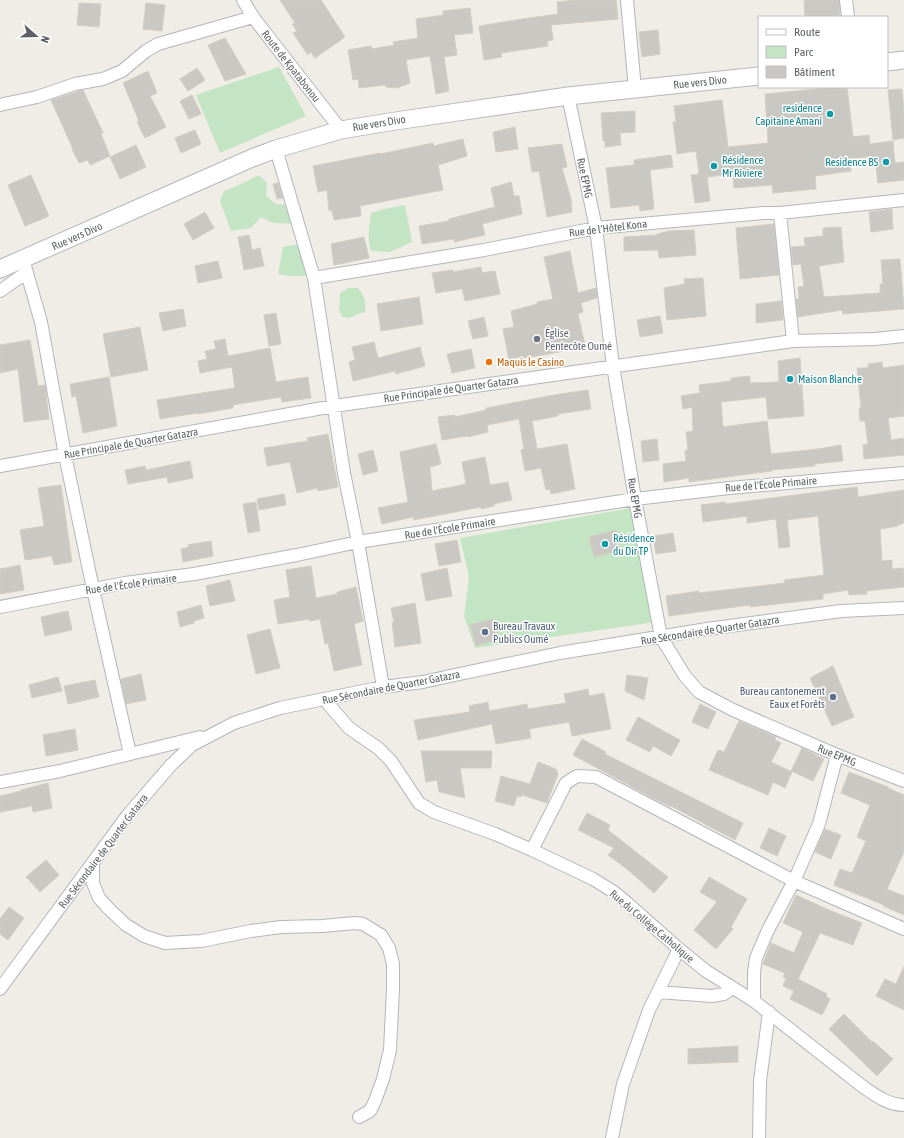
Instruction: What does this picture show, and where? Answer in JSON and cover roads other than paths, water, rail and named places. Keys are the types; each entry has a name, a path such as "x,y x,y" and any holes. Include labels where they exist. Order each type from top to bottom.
{"main road":[{"path":"888,62 904,60"},
{"name":"Rue vers Divo","path":"0,269 25,266 252,158 276,149 341,130 568,96 758,76"}],"street":[{"name":"Route de Kpatabonou","path":"243,0 253,17 341,130"},
{"path":"627,0 635,89"},
{"path":"846,0 848,16"},
{"path":"0,105 37,97 75,84 103,78 122,71 146,51 158,44 253,17"},
{"name":"Rue EPMG","path":"568,96 596,228 613,366 635,499 661,637 685,676 699,692 733,710 837,755 904,781"},
{"path":"276,149 314,278 344,473 358,542 383,687"},
{"name":"Rue de l'Hôtel Kona","path":"314,278 484,250 596,228 904,200"},
{"path":"780,212 793,340"},
{"path":"0,291 25,266 41,322 65,455 130,754"},
{"name":"Rue Principale de Quarter Gatazra","path":"0,466 334,406 793,340 876,339 904,336"},
{"name":"Rue de l'École Primaire","path":"0,607 125,583 194,574 358,542 635,499 728,488 904,473"},
{"name":"Rue Sécondaire de Quarter Gatazra","path":"0,989 127,816 171,765 192,745 234,723 280,708 383,687 423,682 560,654 707,629 841,611 904,608"},
{"name":"Rue du Collège Catholique","path":"324,699 349,728 378,748 391,761 419,803 434,812 494,834 572,868 614,892 679,950 706,971 769,1012 877,1097 894,1104 904,1105"},
{"path":"0,782 60,771 211,735"},
{"path":"754,1001 754,972 756,958 768,930 794,881 819,824 837,755"},
{"path":"532,850 566,783 577,776 596,777 794,881 904,929"},
{"path":"93,862 93,884 99,898 126,925 144,936 165,943 201,941 281,927 322,926 355,923 363,924 381,935 389,948 393,964 390,1050 383,1079 375,1101 370,1111 359,1117"},
{"path":"612,1138 623,1084 649,1010 679,950"},
{"path":"658,992 712,996 724,994 732,988"},
{"path":"759,1138 760,1081 769,1012"}],"place":[{"name":"residence Capitaine Amani","path":"830,114"},
{"name":"Residence BS","path":"886,162"},
{"name":"Résidence Mr Riviere","path":"714,166"},
{"name":"Église Pentecôte Oumé","path":"537,339"},
{"name":"Maquis le Casino","path":"489,362"},
{"name":"Maison Blanche","path":"790,379"},
{"name":"Résidence du Dir TP","path":"605,544"},
{"name":"Bureau Travaux Publics Oumé","path":"485,632"},
{"name":"Bureau cantonement Eaux et Forêts","path":"833,697"}]}
